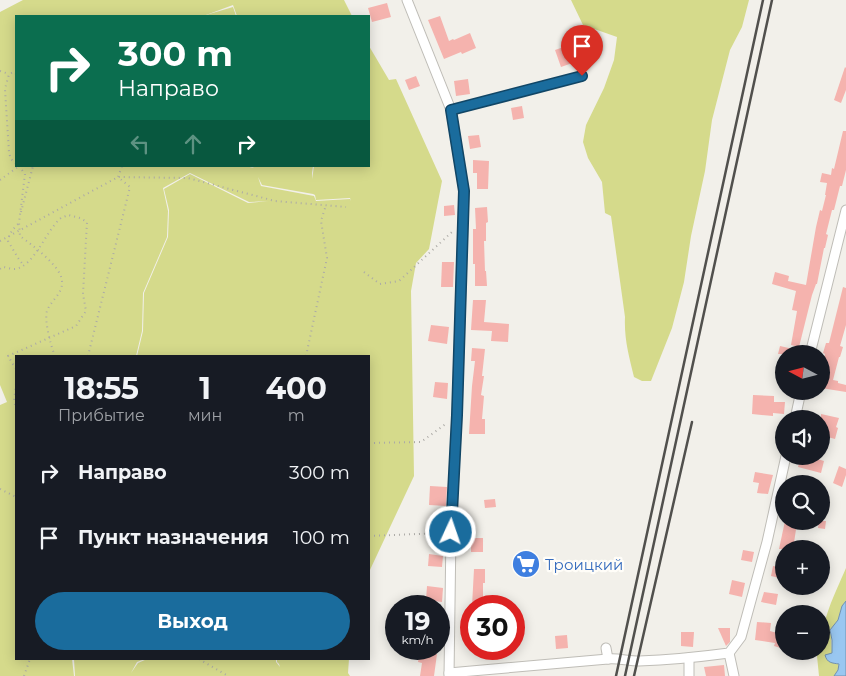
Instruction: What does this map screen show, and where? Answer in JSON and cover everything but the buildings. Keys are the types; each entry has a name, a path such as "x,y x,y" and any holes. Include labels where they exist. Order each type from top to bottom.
{"street":[{"path":"407,0 451,110 464,191 457,415 451,532 449,674 620,658 637,661 689,658 729,653 742,638 768,542 784,465"},
{"path":"812,345 846,210"},
{"path":"606,648 608,659"},
{"path":"729,653 734,676"},
{"path":"689,658 689,676"}],"lane":[{"path":"451,110 582,76"}],"path":[{"path":"0,71 9,74 15,73"},
{"path":"9,74 5,89 10,153 11,159 15,163"},
{"path":"0,180 17,167"},
{"path":"19,167 25,174 19,223 20,236 49,259 59,272 62,280 61,291 46,313 55,355"},
{"path":"25,266 10,246 8,237 19,223 33,167"},
{"path":"118,177 122,167"},
{"path":"88,355 130,187 118,177"},
{"path":"0,241 118,177 188,178 274,201 346,207"},
{"path":"306,355 327,258 321,221 326,205"},
{"path":"0,269 2,267 15,269 25,266 33,258 61,218 68,215 87,222 83,294 86,311 76,326 8,356 15,367"},
{"path":"364,272 380,284 399,281 463,222"},
{"path":"370,443 421,442 457,415"},
{"path":"0,489 15,496"},
{"path":"370,536 451,532"},
{"path":"24,676 30,660"},
{"path":"201,660 228,676"}],"green space":[{"path":"23,0 344,0 352,15 237,15 233,5 206,15 15,15 15,167 313,167 313,179 314,167 370,167 370,48 389,80 396,79 442,181 429,249 416,263 411,291 414,476 370,570 370,355 137,355 143,331 144,293 168,237 169,210 164,189 190,174 248,203 268,201 249,202 190,173 163,188 168,211 167,237 143,293 142,331 136,355 15,355 15,660 72,660 74,676 0,676 0,405 7,402 0,385 0,12","holes":["258,177 262,185 315,195 316,200 350,198 351,201 350,199 316,201 314,196 261,186"]},
{"path":"571,0 749,0 742,27 730,50 712,120 705,171 691,236 684,282 672,328 651,381 642,381 634,377 626,340 625,317 611,216 605,213 602,182 588,158 583,142 586,125 604,88 614,60 617,37 583,25"},
{"path":"233,7 236,15 206,15"},
{"path":"846,568 846,601 842,606 838,620 830,630 830,607"},
{"path":"830,630 833,655 838,668 834,676 819,676 817,660 830,660"},
{"path":"74,660 142,660 137,662 131,673 138,663 145,660 276,660 280,667 277,660 349,660 348,673 350,676 75,676"}],"water":[{"path":"846,601 846,676 834,676 839,664 827,660 830,660 830,654 832,653 830,630 838,620 842,606"}],"railway":[{"path":"616,676 763,0"},
{"path":"625,676 772,0"},
{"path":"634,676 692,422"}],"place":[{"name":"Троицкий","path":"526,564"}],"route":[{"path":"451,532 457,415 464,191 451,110 582,76"}]}
